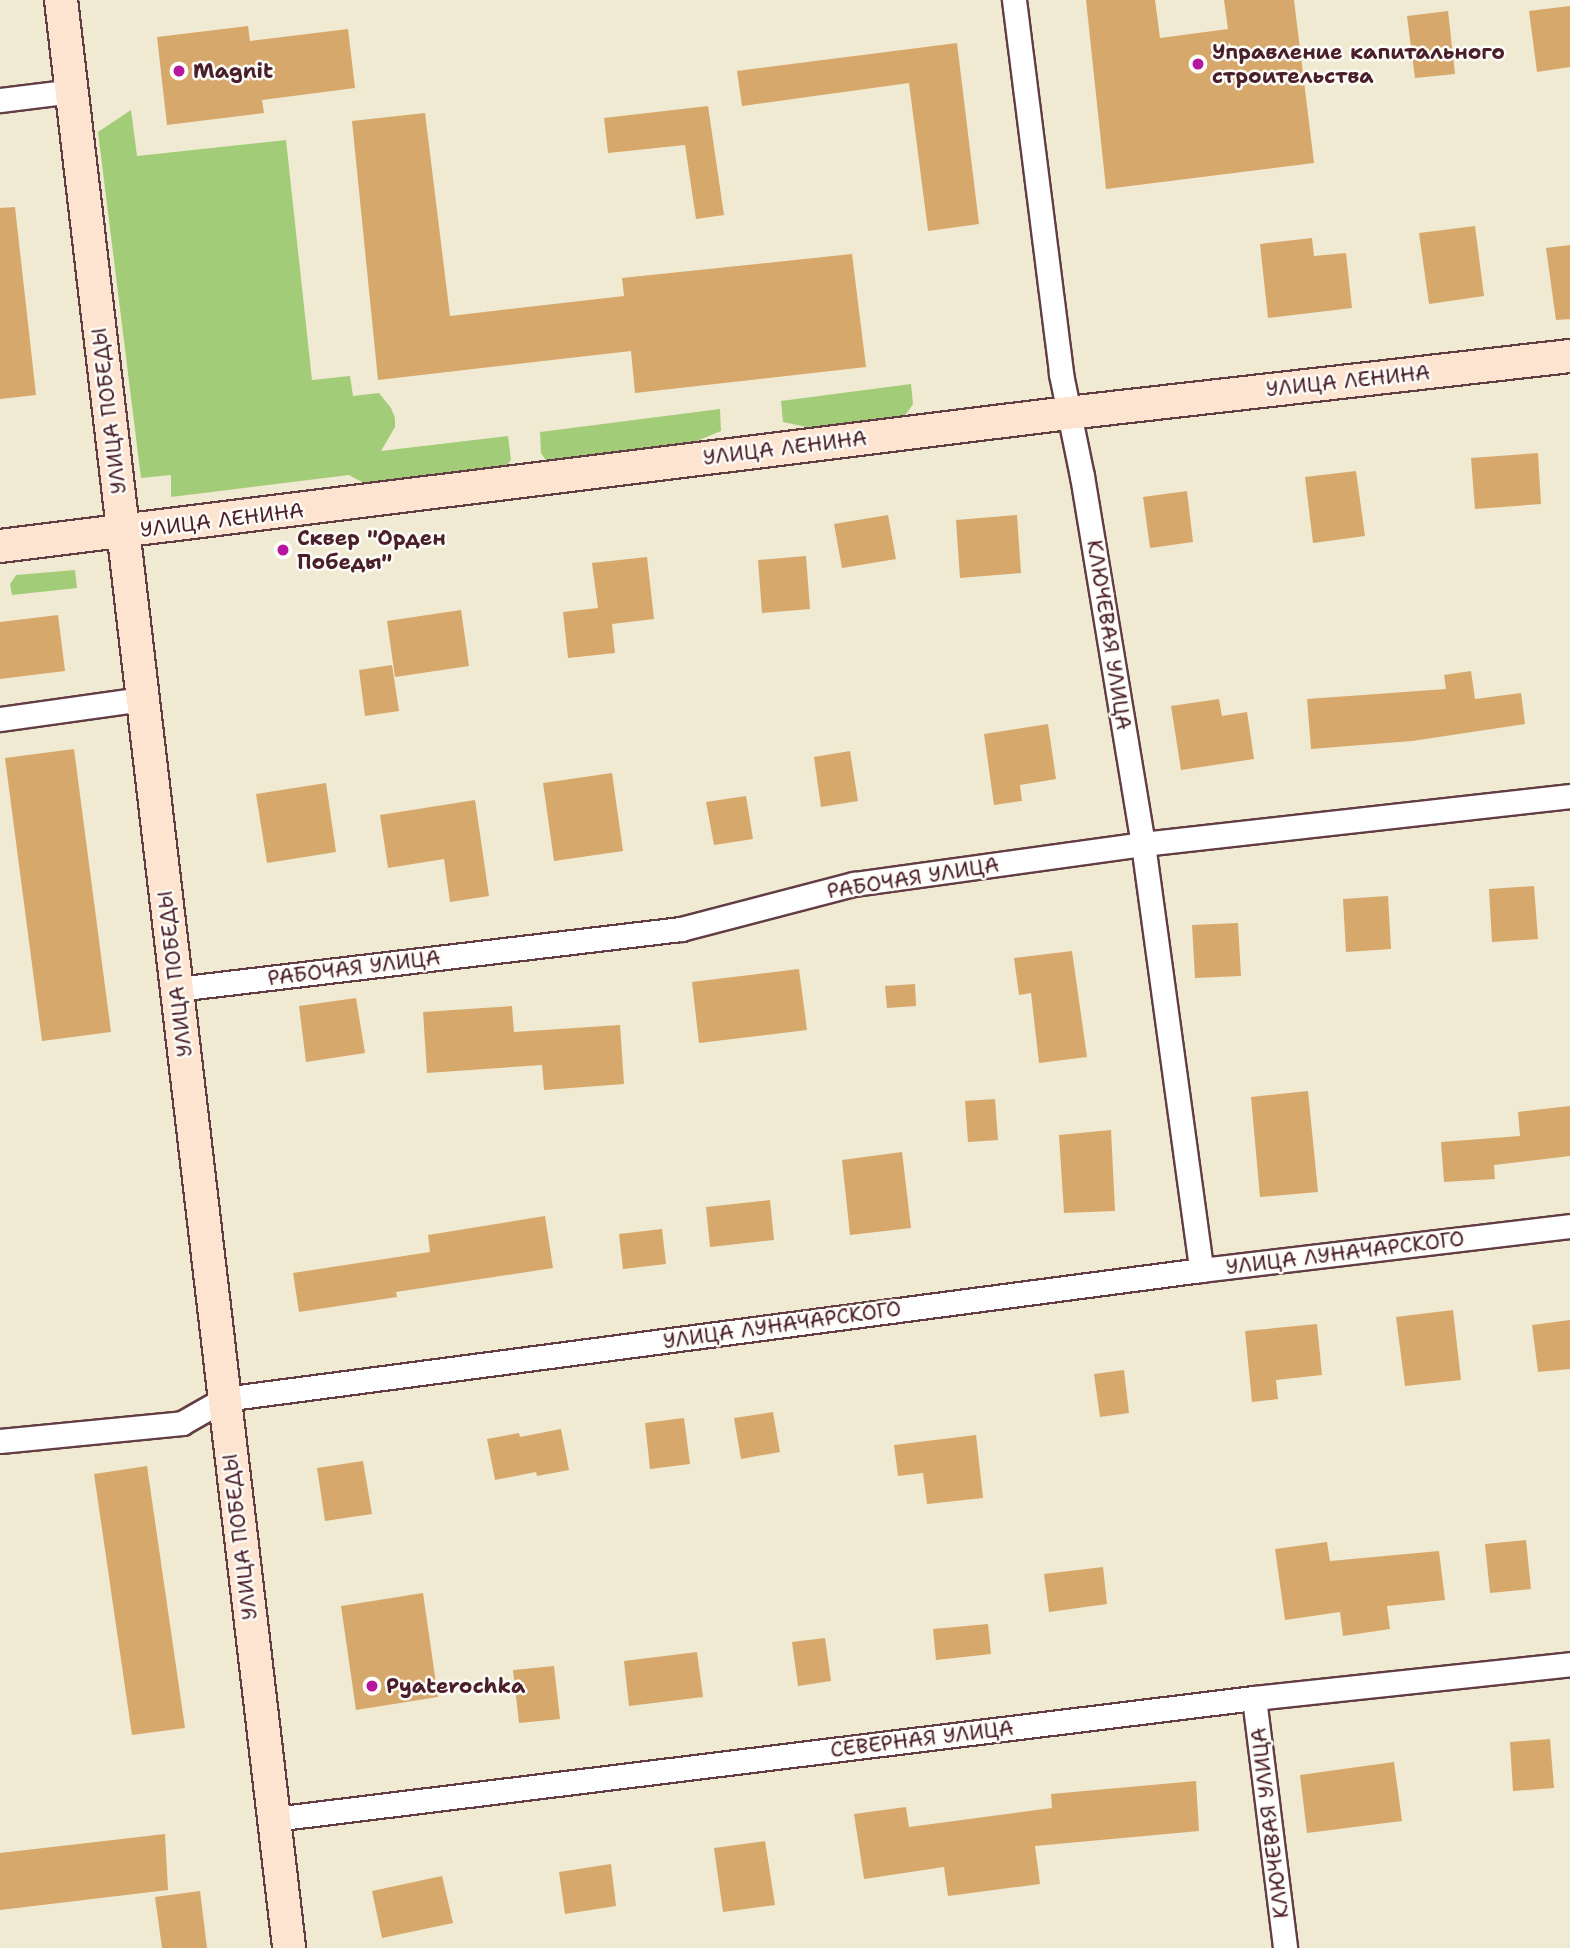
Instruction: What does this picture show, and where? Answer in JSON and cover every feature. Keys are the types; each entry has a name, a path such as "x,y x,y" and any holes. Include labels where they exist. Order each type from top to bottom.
{"main road":[{"name":"УЛИЦА ПОБЕДЫ","path":"61,0 289,1948"},
{"name":"УЛИЦА ЛЕНИНА","path":"0,546 1068,413 1570,356"}],"street":[{"name":"КЛЮЧЕВАЯ УЛИЦА","path":"1014,0 1068,413 1082,476 1143,844 1201,1270"},
{"path":"0,100 72,91"},
{"path":"0,719 142,699"},
{"name":"РАБОЧАЯ УЛИЦА","path":"177,989 681,929 854,884 1143,844 1570,796"},
{"name":"УЛИЦА ЛУНАЧАРСКОГО","path":"0,1441 182,1423 224,1399 1201,1270 1570,1226"},
{"name":"СЕВЕРНАЯ УЛИЦА","path":"274,1819 1254,1698 1570,1664"},
{"name":"КЛЮЧЕВАЯ УЛИЦА","path":"1254,1698 1285,1948"}],"green space":[{"path":"131,110 137,156 286,140 312,380 350,376 353,396 379,393 395,418 395,427 381,451 508,436 511,460 501,472 373,488 349,475 171,497 171,475 141,478 98,132"},
{"path":"911,384 913,404 902,420 825,431 783,422 781,401"},
{"path":"720,409 721,431 675,450 549,465 541,453 540,432"},
{"path":"75,570 77,588 12,595 10,584 16,575"}],"building":[{"path":"1086,0 1155,0 1160,38 1228,29 1224,0 1294,0 1314,163 1106,189"},
{"path":"1570,6 1570,67 1537,72 1529,11"},
{"path":"1448,11 1455,74 1415,78 1407,16"},
{"path":"248,26 250,41 348,29 355,88 262,100 264,113 167,125 157,37"},
{"path":"957,43 979,224 928,231 909,83 742,106 737,71"},
{"path":"708,106 724,215 696,219 685,145 608,153 604,118"},
{"path":"425,113 450,316 624,296 622,278 852,254 866,367 635,393 631,351 378,380 352,121"},
{"path":"15,207 36,395 0,399 0,208"},
{"path":"1475,226 1484,296 1429,304 1419,233"},
{"path":"1312,238 1314,256 1346,253 1352,308 1268,318 1260,244"},
{"path":"1570,245 1570,319 1556,320 1546,248"},
{"path":"1538,453 1541,504 1475,509 1471,458"},
{"path":"1356,471 1365,536 1313,543 1305,477"},
{"path":"1187,491 1193,542 1150,548 1143,497"},
{"path":"888,515 896,559 842,568 834,524"},
{"path":"1017,515 1021,573 960,578 956,520"},
{"path":"806,556 810,609 762,613 758,560"},
{"path":"647,557 654,619 612,624 615,653 568,658 563,612 598,608 592,563"},
{"path":"461,610 469,666 395,677 387,621"},
{"path":"58,615 65,671 0,679 0,622"},
{"path":"392,665 399,711 365,716 359,670"},
{"path":"1471,671 1475,699 1521,693 1525,724 1412,741 1311,749 1307,699 1446,689 1444,675"},
{"path":"1219,699 1222,716 1247,712 1254,759 1181,770 1171,706"},
{"path":"1048,724 1056,779 1020,785 1022,801 994,805 984,734"},
{"path":"74,749 111,1032 42,1041 5,758"},
{"path":"850,751 858,801 821,807 814,757"},
{"path":"612,773 623,851 554,861 543,783"},
{"path":"326,783 336,852 267,863 256,794"},
{"path":"746,796 753,839 714,845 706,802"},
{"path":"475,800 489,896 450,902 444,859 388,868 380,815"},
{"path":"1534,886 1538,939 1492,942 1489,889"},
{"path":"1388,896 1391,949 1346,952 1343,899"},
{"path":"1238,923 1241,976 1195,978 1192,925"},
{"path":"1072,951 1087,1057 1039,1063 1031,993 1019,995 1014,958"},
{"path":"799,969 807,1030 699,1043 692,982"},
{"path":"915,984 916,1006 887,1008 885,986"},
{"path":"356,998 365,1053 306,1062 299,1006"},
{"path":"512,1006 514,1032 620,1025 624,1084 544,1090 542,1065 427,1073 423,1012"},
{"path":"1308,1091 1318,1192 1260,1197 1251,1097"},
{"path":"995,1099 998,1140 968,1142 965,1101"},
{"path":"1570,1106 1570,1156 1494,1165 1495,1179 1444,1182 1441,1142 1520,1136 1518,1112"},
{"path":"1111,1130 1115,1211 1064,1213 1059,1135"},
{"path":"902,1152 911,1228 850,1235 842,1160"},
{"path":"770,1200 774,1240 710,1247 706,1207"},
{"path":"545,1216 553,1268 396,1292 397,1297 299,1312 293,1273 430,1252 428,1235"},
{"path":"662,1229 666,1264 623,1269 619,1234"},
{"path":"1453,1310 1461,1380 1405,1386 1396,1317"},
{"path":"1570,1320 1570,1369 1538,1372 1532,1325"},
{"path":"1317,1324 1322,1375 1276,1380 1278,1399 1252,1402 1245,1331"},
{"path":"1124,1370 1129,1413 1100,1417 1094,1374"},
{"path":"773,1412 780,1452 741,1459 734,1418"},
{"path":"684,1418 690,1464 650,1469 645,1423"},
{"path":"561,1429 569,1470 537,1476 536,1472 495,1480 487,1439 519,1433 520,1437"},
{"path":"976,1435 983,1498 927,1504 923,1473 898,1476 894,1445"},
{"path":"363,1461 372,1514 325,1521 317,1468"},
{"path":"147,1466 185,1728 132,1735 94,1474"},
{"path":"1526,1540 1531,1589 1490,1593 1485,1544"},
{"path":"1327,1542 1330,1561 1439,1551 1445,1600 1387,1606 1390,1629 1343,1636 1340,1612 1285,1620 1275,1549"},
{"path":"1103,1567 1107,1604 1049,1612 1044,1574"},
{"path":"423,1593 438,1697 356,1710 341,1606"},
{"path":"988,1624 991,1654 936,1660 933,1629"},
{"path":"825,1638 831,1681 798,1686 792,1642"},
{"path":"697,1652 703,1697 629,1706 624,1661"},
{"path":"554,1666 560,1719 519,1723 513,1670"},
{"path":"1550,1739 1554,1788 1513,1791 1510,1742"},
{"path":"1394,1762 1402,1821 1307,1833 1300,1775"},
{"path":"1196,1781 1199,1831 1035,1846 1040,1884 948,1896 944,1867 864,1879 854,1814 906,1807 909,1827 1052,1808 1051,1794"},
{"path":"165,1834 168,1890 0,1910 0,1853"},
{"path":"765,1841 775,1905 723,1912 714,1848"},
{"path":"611,1864 616,1906 565,1914 559,1872"},
{"path":"442,1876 453,1923 382,1938 372,1891"},
{"path":"200,1891 207,1948 162,1948 155,1897"}],"place":[{"name":"Управление капитального строительства","path":"1198,64"},
{"name":"Magnit","path":"179,71"},
{"name":"Сквер \"Орден Победы\"","path":"283,550"},
{"name":"Pyaterochka","path":"372,1686"}]}
